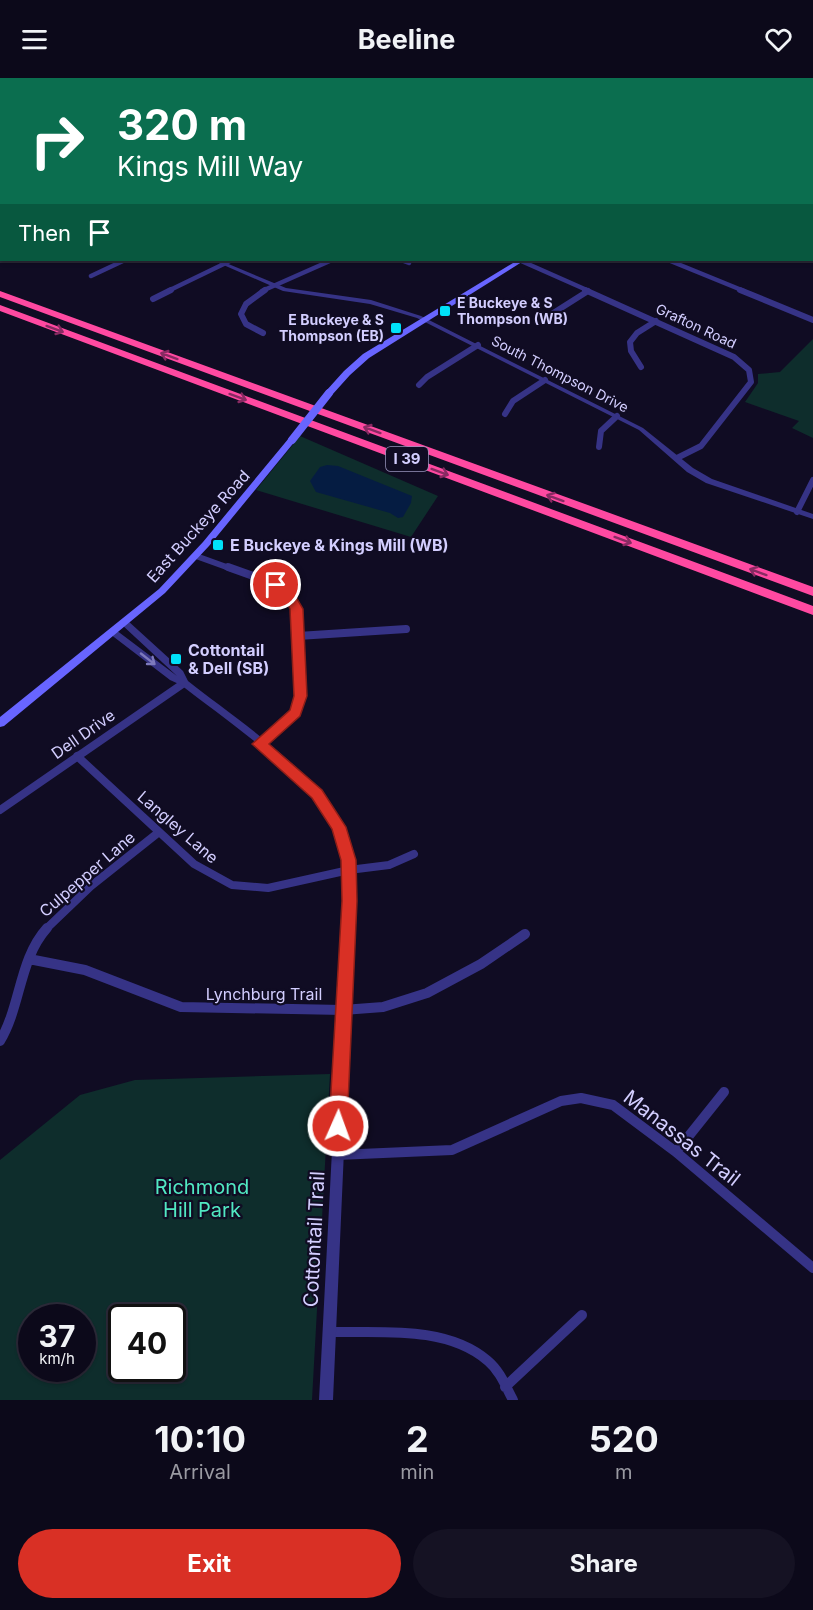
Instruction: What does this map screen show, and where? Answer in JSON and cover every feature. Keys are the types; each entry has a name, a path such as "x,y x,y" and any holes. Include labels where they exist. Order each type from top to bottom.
{"highway":[{"name":"I 39","path":"0,294 813,592"},
{"name":"I 39","path":"0,308 813,611"}],"main road":[{"name":"East Buckeye Road","path":"0,723 162,591 195,556 344,376 371,352 422,318 519,261"}],"street":[{"path":"91,276 123,261"},
{"name":"South Thompson Drive","path":"217,261 272,286 300,293 371,302 422,318 652,435 677,458 709,482 813,517"},
{"path":"153,298 230,261"},
{"path":"263,333 248,327 241,314 245,305 272,286 330,261"},
{"path":"404,261 409,263"},
{"name":"Grafton Road","path":"523,261 739,359 752,376 751,382 701,446 677,458"},
{"path":"670,261 813,320"},
{"path":"547,317 588,291"},
{"path":"641,367 631,351 630,342 637,333 656,321"},
{"path":"419,386 428,377 478,345"},
{"path":"505,414 513,401 545,380"},
{"path":"599,447 601,431 617,416"},
{"path":"796,512 813,480"},
{"path":"195,556 282,588 296,609 299,705 287,722 259,744"},
{"name":"Cottontail Trail","path":"124,622 180,673 184,682"},
{"path":"298,636 406,629"},
{"name":"Cottontail Trail","path":"113,632 173,678 184,682 317,794 339,827 349,870 326,1400"},
{"name":"Dell Drive","path":"0,810 184,682"},
{"name":"Langley Lane","path":"77,756 194,864 232,885 268,888 349,870 389,865 414,854"},
{"name":"Culpepper Lane","path":"0,1041 10,1023 29,959 42,933 90,887 159,832"},
{"name":"Lynchburg Trail","path":"29,959 85,970 181,1007 343,1010 383,1007 427,993 481,964 525,934"},
{"path":"676,1152 724,1092"},
{"name":"Manassas Trail","path":"337,1155 408,1154 452,1150 561,1101 581,1098 613,1105 676,1152 813,1268"},
{"path":"505,1386 582,1315"},
{"path":"329,1332 435,1337 456,1342 487,1360 513,1400"}],"green space":[{"path":"813,339 813,438 792,428 799,421 745,402 758,383 758,374 780,372"},
{"path":"300,436 438,496 411,537 256,490"},
{"name":"Richmond Hill Park","path":"330,1074 312,1400 0,1400 0,1160 80,1095 135,1080"}],"water":[{"path":"338,466 412,496 411,503 403,517 398,518 390,513 316,492 310,481 320,467"}],"place":[{"name":"E Buckeye & S Thompson (WB)","path":"445,311"},
{"name":"E Buckeye & S Thompson (EB)","path":"396,328"},
{"name":"E Buckeye & Kings Mill (WB)","path":"218,545"},
{"name":"Cottontail & Dell (SB)","path":"176,659"}],"route":[{"path":"276,585 287,593 298,614 301,696 296,713 259,744 317,794 339,827 348,860 350,901 338,1126"}]}
